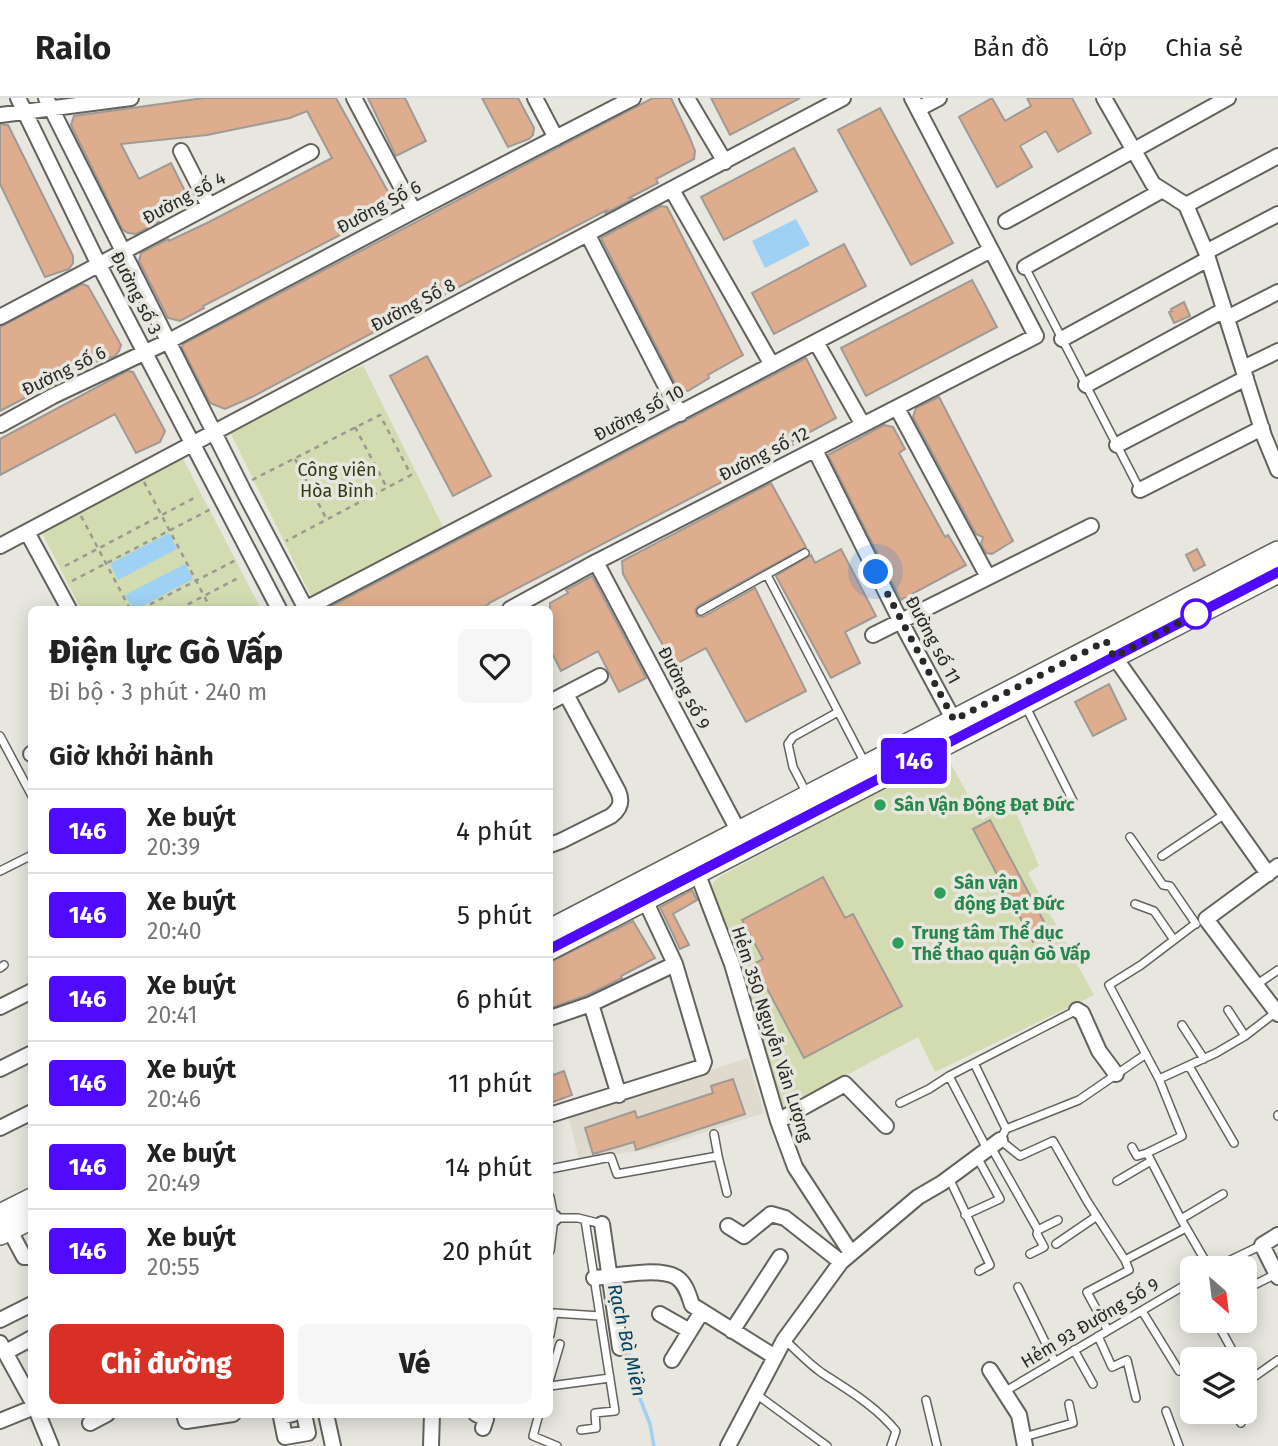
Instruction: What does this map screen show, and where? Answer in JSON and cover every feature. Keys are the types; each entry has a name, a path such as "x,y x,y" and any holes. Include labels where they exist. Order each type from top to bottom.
{"street":[{"path":"0,115 21,105 131,98"},
{"path":"354,98 414,211"},
{"path":"535,98 556,138"},
{"name":"Đường Số 6","path":"145,354 633,98"},
{"path":"687,98 725,162"},
{"name":"Đường Số 8","path":"0,546 844,98"},
{"path":"939,98 915,104 991,250"},
{"path":"1104,98 1153,184 1161,191 1179,198 1186,205 1207,255 1263,432 1278,470"},
{"path":"1006,221 1228,98"},
{"name":"Đường số 3","path":"49,103 242,489 304,606"},
{"name":"Đường số 3","path":"21,105 99,265 278,606"},
{"path":"181,150 209,206"},
{"name":"Đường số 4","path":"0,317 311,152"},
{"path":"1186,205 1278,156"},
{"path":"672,190 772,365"},
{"path":"1025,267 1161,191"},
{"path":"1062,339 1278,214"},
{"path":"588,235 680,414"},
{"name":"Đường số 12","path":"515,606 1036,336 991,250"},
{"name":"Đường số 10","path":"312,606 991,250"},
{"path":"1086,385 1226,314 1278,292"},
{"path":"817,342 863,425"},
{"path":"1117,445 1278,351"},
{"name":"Đường số 6","path":"0,425 53,396 145,354"},
{"path":"897,408 988,577"},
{"path":"1140,490 1263,432 1278,429"},
{"name":"Đường số 11","path":"815,450 900,620 958,728"},
{"path":"223,503 242,489"},
{"path":"873,635 1091,526"},
{"path":"27,532 67,606"},
{"path":"252,555 274,548"},
{"path":"553,929 694,865 958,728 1110,649 1278,552"},
{"name":"Đường số 9","path":"596,562 739,832"},
{"path":"553,947 645,900 739,832 808,796 866,766 1024,704 1110,649 1278,572"},
{"path":"1110,649 1226,814 1273,870 1200,922 1277,1013"},
{"path":"553,700 600,676"},
{"path":"553,844 611,816 618,810 621,802 618,791 566,694"},
{"name":"Hẻm 350 Nguyễn Văn Lượng","path":"694,865 732,964 778,1121 795,1167 846,1257"},
{"path":"553,1114 702,1067 704,1062 675,964 645,900"},
{"path":"553,1017 591,1004 675,964"},
{"path":"0,1007 28,993"},
{"path":"591,1004 619,1095"},
{"path":"1077,1010 1082,1013 1099,1051 1116,1074"},
{"path":"0,1069 28,1056"},
{"path":"778,1121 845,1084 886,1126"},
{"path":"0,1128 28,1114"},
{"path":"728,1446 784,1340 846,1257 918,1198 949,1178 992,1144"},
{"path":"3,1226 28,1203"},
{"path":"728,1226 744,1236 771,1213 785,1218 846,1257"},
{"path":"3,1226 28,1219"},
{"path":"602,1224 602,1277 620,1348"},
{"path":"3,1226 24,1257 28,1258"},
{"path":"1277,1275 1262,1245 1278,1235"},
{"path":"732,1331 780,1257"},
{"path":"602,1277 655,1273 677,1277 687,1289 692,1305 701,1313 775,1357"},
{"path":"0,1320 28,1306"},
{"path":"672,1360 701,1313"},
{"path":"660,1314 690,1331"},
{"path":"26,1379 3,1348 28,1339"},
{"path":"990,1370 1019,1415 1024,1442"},
{"path":"0,1421 28,1410"},
{"path":"40,1418 50,1446"},
{"path":"90,1423 99,1418"},
{"path":"185,1418 186,1421 206,1418"},
{"path":"281,1418 285,1437 308,1433 305,1418"},
{"path":"327,1418 333,1446"},
{"path":"431,1446 432,1418"},
{"path":"483,1428 484,1418"}],"lane":[{"path":"1025,267 1140,490"},
{"path":"701,611 805,553"},
{"path":"766,575 866,766"},
{"path":"1024,704 1073,801"},
{"path":"808,796 793,767 788,744 793,737 838,712"},
{"path":"0,736 28,788"},
{"path":"1162,856 1226,814"},
{"path":"1130,837 1163,885 1170,886 1200,922 1110,985 1159,1079 1182,1136 1137,1156 1132,1147"},
{"path":"0,871 28,857"},
{"path":"1135,904 1154,911 1174,940"},
{"path":"1256,985 1278,970"},
{"path":"900,1102 1077,1010"},
{"path":"1228,1010 1245,1036"},
{"path":"1159,1079 1204,1059 1245,1036 1277,1013"},
{"path":"1182,1025 1204,1059"},
{"path":"992,1144 1079,1100 1146,1054"},
{"path":"965,1215 1000,1199 992,1144 974,1063"},
{"path":"1189,1066 1234,1143"},
{"path":"949,1076 992,1144 1038,1230 1037,1234 1044,1247 1030,1254"},
{"path":"714,1134 727,1193"},
{"path":"992,1144 1020,1156 1053,1141 1129,1270 1087,1292 1107,1329"},
{"path":"1147,1153 1203,1256"},
{"path":"553,1168 611,1157 617,1174 718,1156"},
{"path":"1117,1181 1152,1161"},
{"path":"949,1178 990,1265 979,1271"},
{"path":"1181,1219 1223,1194"},
{"path":"1056,1244 1097,1216"},
{"path":"553,1217 602,1224"},
{"path":"581,1430 596,1428 595,1413 615,1411 600,1316 602,1277 585,1220"},
{"path":"1038,1230 1058,1220"},
{"path":"1125,1260 1186,1228"},
{"path":"1239,1256 1262,1245"},
{"path":"1257,1284 1277,1275"},
{"path":"1018,1287 1055,1362"},
{"name":"Hẻm 93 Đường Số 9","path":"1004,1392 1180,1287"},
{"path":"1142,1311 1179,1371"},
{"path":"553,1319 554,1314 600,1316"},
{"path":"1098,1336 1112,1367 1127,1360 1136,1398"},
{"path":"784,1340 821,1372 843,1384 888,1421 896,1431 891,1446"},
{"path":"553,1368 560,1344"},
{"path":"1073,1350 1093,1384"},
{"path":"1257,1375 1278,1360"},
{"path":"553,1386 610,1378"},
{"path":"755,1394 827,1446"},
{"path":"926,1400 937,1446"},
{"path":"1024,1442 1073,1423 1069,1404"},
{"path":"1166,1411 1179,1446"},
{"path":"538,1418 533,1436 557,1446"}],"path":[{"path":"242,489 380,415 411,475 274,548"},
{"path":"355,428 387,488"},
{"path":"295,459 327,520"},
{"path":"143,480 209,606"},
{"path":"65,566 197,497"},
{"path":"72,581 223,503"},
{"path":"79,513 128,606"},
{"path":"147,606 252,555"},
{"path":"185,606 240,577"}],"shaded area":[{"path":"748,1058 764,1113 652,1149 579,1159 568,1115"}],"green space":[{"name":"Công viên Hòa Bình","path":"363,365 444,529 311,596 230,432"},
{"path":"182,457 259,606 79,606 41,531"},
{"name":"Trung tâm Thể dục Thể thao quận Gò Vấp","path":"946,755 982,820 1012,803 1039,866 1028,873 1094,995 935,1072 918,1037 784,1108 712,890 713,883 719,877"}],"water":[{"path":"796,219 810,245 765,268 752,241"},
{"path":"169,533 177,549 118,580 110,564"},
{"path":"185,564 193,579 143,606 131,606 125,595"}],"building":[{"path":"204,98 336,98 396,206 203,306 204,308 180,321 168,318 139,261 141,253 209,222 332,158 307,111 290,118 207,135 121,144 139,179 171,163 189,199 157,215 159,222 136,234 128,233 122,229 71,125 74,116"},
{"path":"368,98 405,98 426,141 396,156"},
{"path":"482,98 518,98 534,128 533,135 508,147"},
{"path":"653,98 671,98 695,151 694,159 656,179 658,183 629,198 633,199 451,291 252,397 225,409 210,403 182,348 183,344"},
{"path":"711,98 800,98 730,135"},
{"path":"992,98 1005,121 1031,106 1027,98 1072,98 1091,133 1058,152 1046,131 1020,146 1032,167 997,187 959,117"},
{"path":"880,108 953,243 911,265 838,130"},
{"path":"0,124 8,125 73,256 69,269 45,277 0,184"},
{"path":"794,148 817,191 724,240 701,197"},
{"path":"661,206 667,207 743,355 708,375 709,378 688,391 678,389 601,238"},
{"path":"844,244 866,286 774,334 752,293"},
{"path":"972,280 997,327 866,396 841,348"},
{"path":"82,284 88,286 121,345 119,351 115,356 89,364 0,411 0,327"},
{"path":"1184,302 1190,316 1174,323 1169,312"},
{"path":"427,356 491,476 453,496 390,376"},
{"path":"806,358 836,418 791,442 793,445 486,606 332,606"},
{"path":"127,371 133,372 165,431 160,442 136,453 115,414 0,475 0,439"},
{"path":"939,397 1013,541 992,554 986,553 981,544 983,537 976,534 913,417 916,408"},
{"path":"884,425 893,427 905,449 899,453 945,537 948,535 966,565 901,600 828,455"},
{"path":"771,483 806,547 695,610 697,616 703,617 755,588 806,691 746,722 706,648 674,665 623,574 622,561"},
{"path":"841,549 876,616 845,632 860,663 831,678 776,576 811,555 815,563"},
{"path":"1197,549 1205,565 1194,571 1186,555"},
{"path":"592,576 646,678 619,692 598,651 561,671 553,655 553,606 550,606 550,603 568,593 566,590"},
{"path":"1109,684 1126,719 1093,736 1075,702"},
{"path":"990,820 1050,933 1033,942 973,829"},
{"name":"Trung tâm Thể dục Thể thao quận Gò Vấp","path":"823,877 845,918 853,914 902,1006 804,1058 754,964 763,959 742,920"},
{"path":"692,890 697,900 673,914 689,945 680,949 660,907"},
{"path":"633,921 655,958 587,995 553,1007 553,961"},
{"path":"564,1071 572,1095 553,1102 553,1075"},
{"path":"733,1079 745,1114 636,1150 634,1142 593,1154 585,1128 635,1111 637,1118 713,1093 711,1086"}],"waterway":[{"name":"Rạch Bà Miên","path":"625,1333 637,1391 650,1424 654,1446"}],"bus line":[{"name":"146","path":"553,947 1278,572"}],"place":[{"name":"Sân Vận Động Đạt Đức","path":"880,805"},
{"name":"Sân vận động Đạt Đức","path":"940,893"},
{"name":"Trung tâm Thể dục Thể thao quận Gò Vấp","path":"898,943"}],"route":[{"path":"876,572 954,720 1106,641 1114,657 1196,614"}]}
